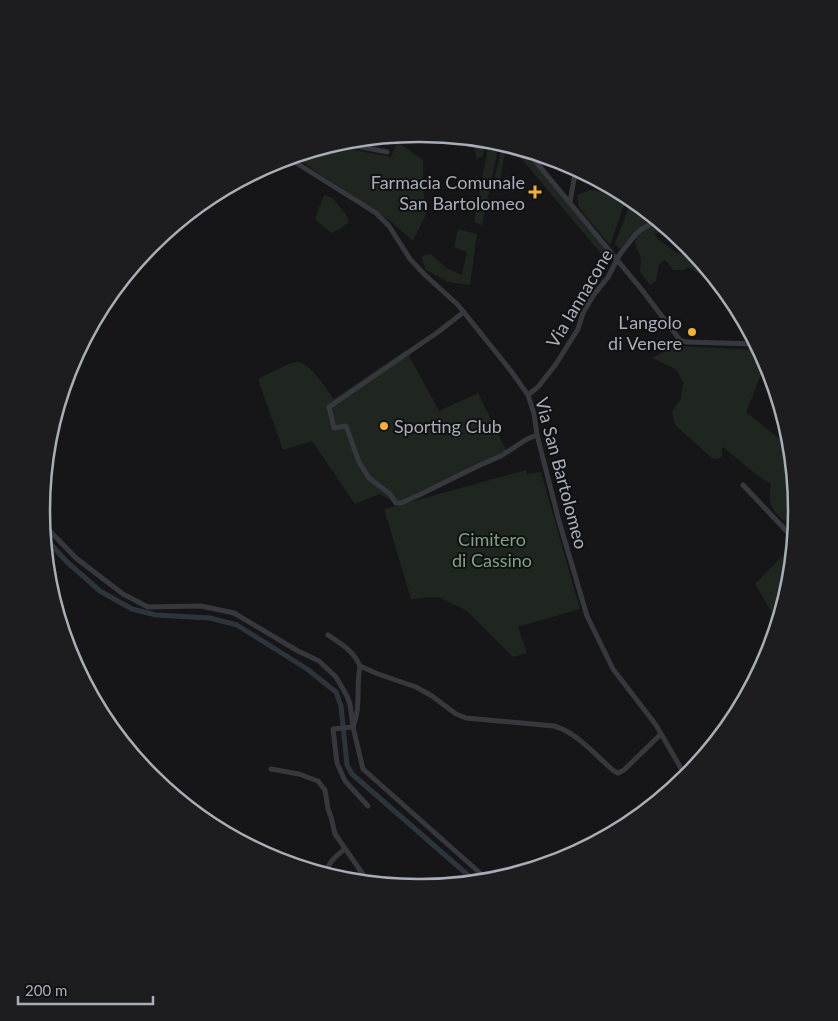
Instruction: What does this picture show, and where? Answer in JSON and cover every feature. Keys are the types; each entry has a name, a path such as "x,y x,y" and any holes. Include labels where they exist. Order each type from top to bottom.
{"street":[{"path":"361,147 387,152"},
{"path":"534,160 647,296 681,341 748,344"},
{"name":"Via San Bartolomeo","path":"296,163 376,213 389,226 410,259 458,305 528,395 559,521 586,616 613,669 661,734 682,769"},
{"path":"570,202 574,177"},
{"name":"Via Iannacone","path":"528,395 548,376 578,329 583,313 608,277 617,260 636,234 651,224"},
{"path":"464,312 329,407 334,428 346,426 359,462 369,478 390,494 396,503 401,503 419,495 501,456 527,439 537,435"},
{"path":"743,485 787,532"},
{"path":"51,532 76,558 123,594 148,606 202,606 234,613 298,651 319,661 336,677 344,688 350,704 353,727 363,769 481,874"},
{"path":"328,635 347,648 358,660 360,666 357,719 353,727"},
{"path":"360,666 416,688 432,696 456,714 466,718 564,729 614,772 618,773 624,770 661,734"},
{"path":"353,727 332,729 336,763 345,781 368,806"},
{"path":"270,769 299,774 318,781 325,790 335,834 363,875"},
{"path":"327,868 345,849"}],"green space":[{"path":"397,142 423,160 426,214 413,241 389,220 301,161 348,149 391,157"},
{"path":"468,145 484,148 483,156 476,160 474,147"},
{"path":"488,148 498,150 482,225 474,222"},
{"path":"501,151 506,152 500,181 494,180"},
{"path":"518,155 530,159 613,257 608,262"},
{"path":"590,190 605,192 624,204 611,243 609,244 579,208 577,195"},
{"path":"324,195 333,198 347,216 349,222 331,233 315,219"},
{"path":"629,207 646,220 647,223 620,249 615,244"},
{"path":"653,226 661,232 654,234 657,238 675,252 685,255 701,273 688,267 684,270 673,270 665,260 659,265 656,281 650,285 640,272 641,259 635,242 636,237"},
{"path":"458,229 477,234 470,285 448,282 426,270 421,256 431,254 446,268 462,275 467,252 454,247"},
{"path":"675,346 751,350 761,373 746,412 781,440 785,462 788,510 788,517 784,521 771,505 771,484 758,476 723,447 722,456 718,459 712,458 675,425 672,413 681,399 683,383 677,370 652,358"},
{"name":"Sporting Club","path":"406,350 439,411 478,393 507,452 396,503 380,494 355,504 312,441 283,450 258,379 290,364 302,363 312,371 334,399"},
{"name":"Cimitero di Cassino","path":"526,470 527,474 541,472 580,609 518,627 527,653 513,657 467,611 438,597 411,599 384,509"},
{"path":"786,553 781,582 773,614 755,584"}],"waterway":[{"path":"52,546 67,562 100,591 132,609 156,615 210,618 237,625 307,669 336,692 341,706 347,765 352,774 469,876"}],"place":[{"name":"Farmacia Comunale San Bartolomeo","path":"535,192"},
{"name":"L'angolo di Venere","path":"692,332"},
{"name":"Sporting Club","path":"384,426"}]}
